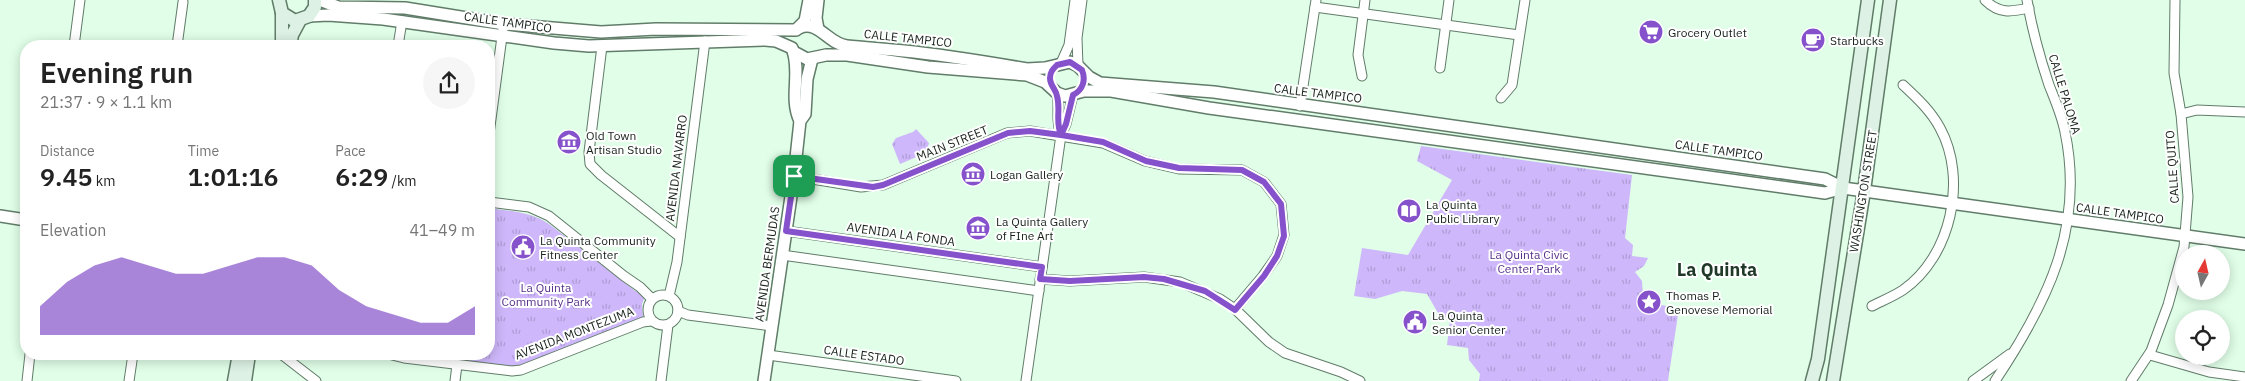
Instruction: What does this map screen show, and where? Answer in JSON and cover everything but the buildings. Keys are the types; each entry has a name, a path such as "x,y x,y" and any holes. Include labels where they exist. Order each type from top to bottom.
{"main road":[{"path":"279,0 282,13 282,40"},
{"path":"291,40 292,35 315,7 315,0"},
{"name":"WASHINGTON STREET","path":"1812,381 1818,359 1868,0"},
{"name":"WASHINGTON STREET","path":"1833,381 1864,191 1890,0"},
{"path":"282,13 290,19 305,18"},
{"path":"234,381 238,360"},
{"path":"245,381 248,360"}],"street":[{"path":"75,40 80,0"},
{"name":"CALLE TAMPICO","path":"320,0 338,7 405,8 554,43 602,46 776,41 793,50 802,58 847,55 928,67 1027,75 1045,82 1055,91 1065,96 1111,92 1209,108 1825,192 1843,188"},
{"name":"AVENIDA BERMUDAS","path":"800,121 794,110 796,61 792,37 805,21 809,0"},
{"name":"AVENIDA BERMUDAS","path":"768,381 768,355 794,176 800,121 805,114 807,78 814,58 821,53 825,43 816,18 818,0"},
{"path":"1061,135 1057,125 1058,102 1051,85 1050,76 1069,45 1075,0"},
{"path":"1026,381 1061,135 1075,94 1084,83 1080,68 1077,38 1082,0"},
{"path":"1362,76 1358,55 1365,0"},
{"path":"1440,68 1449,0"},
{"path":"1502,98 1512,85 1524,0"},
{"name":"CALLE PALOMA","path":"1985,0 1998,10 2005,12 2028,4 2049,83 2065,130 2071,185 2062,253 2044,300 1995,381"},
{"name":"CALLE QUITO","path":"2131,381 2150,354 2174,283 2185,235 2188,197 2181,114 2173,66 2175,0"},
{"path":"178,40 183,2"},
{"path":"1209,108 1244,107 1295,112 1300,106 1315,3 1446,26 1519,35"},
{"name":"CALLE TAMPICO","path":"305,18 349,16 503,30 601,32 656,29 798,29 811,26 820,30 829,39 844,46 906,51 1027,68 1044,68 1070,62 1100,83 1214,92 1300,106 1816,177 1825,179 1843,188 2245,244"},
{"path":"399,40 402,21"},
{"path":"495,89 503,30"},
{"name":"AVENIDA NAVARRO","path":"669,296 680,237 705,42"},
{"path":"602,46 589,152 590,164 680,237"},
{"path":"1872,306 1904,290 1926,268 1941,245 1948,225 1952,203 1953,162 1941,129 1926,106 1903,85"},
{"path":"2181,114 2197,110 2245,112"},
{"name":"MAIN STREET","path":"794,176 873,187 883,185 1008,133 1030,131 1103,142 1146,161 1179,168 1242,170 1264,182 1281,204 1284,236 1272,263 1235,310"},
{"path":"495,203 529,208 549,216 624,276 640,286 652,299"},
{"path":"0,216 20,219"},
{"name":"AVENIDA LA FONDA","path":"786,231 1042,267"},
{"path":"782,255 1038,291"},
{"path":"1040,279 1070,281 1144,277 1164,279 1205,291 1235,310 1269,342 1284,353 1341,372 1360,381"},
{"path":"657,296 669,296 677,305 677,317 668,325 662,326 651,321 647,310 652,299 657,296"},
{"path":"678,311 688,315 772,326"},
{"name":"AVENIDA MONTEZUMA","path":"419,360 512,371 521,370 643,322 651,321"},
{"path":"661,381 668,325"},
{"path":"1973,381 2016,349"},
{"path":"2150,354 2209,372 2245,377"},
{"name":"CALLE ESTADO","path":"768,355 956,381"},
{"path":"26,381 29,360"},
{"path":"130,381 132,360"},
{"path":"289,360 316,381"},
{"path":"454,381 457,365"}],"green space":[{"path":"916,129 929,143 926,153 900,164 892,144 896,138 913,132"},
{"name":"La Quinta Civic Center Park","path":"1421,146 1632,175 1625,238 1633,245 1632,256 1648,258 1644,266 1635,272 1642,281 1643,296 1649,298 1649,303 1679,308 1668,381 1479,381 1480,374 1469,360 1468,348 1447,345 1450,320 1438,313 1427,294 1402,291 1375,299 1354,296 1362,248 1408,255 1452,180 1417,161"},
{"name":"La Quinta Community Park","path":"495,209 528,214 549,224 634,290 645,296 642,304 643,317 516,367 458,360 495,360"}],"place":[{"name":"Grocery Outlet","path":"1651,32"},
{"name":"Starbucks","path":"1813,40"},
{"name":"Old Town Artisan Studio","path":"569,142"},
{"name":"Logan Gallery","path":"973,174"},
{"name":"La Quinta Public Library","path":"1409,211"},
{"name":"La Quinta Gallery of FIne Art","path":"978,228"},
{"name":"La Quinta Community Fitness Center","path":"523,247"},
{"name":"Thomas P. Genovese Memorial","path":"1649,302"},
{"name":"La Quinta Senior Center","path":"1415,322"}],"district":[{"name":"La Quinta","path":"1717,269"}],"route":[{"path":"794,176 786,231 1042,267 1040,279 1070,281 1144,277 1164,279 1180,282 1205,291 1235,310 1250,290 1264,276 1277,256 1284,236 1281,204 1264,182 1242,170 1179,168 1146,161 1103,142 1061,135 1066,124 1073,95 1080,90 1084,83 1082,70 1070,62 1057,65 1051,71 1050,76 1051,85 1057,93 1057,125 1061,135 1030,131 1008,133 883,185 873,187 861,187 794,176"}]}
